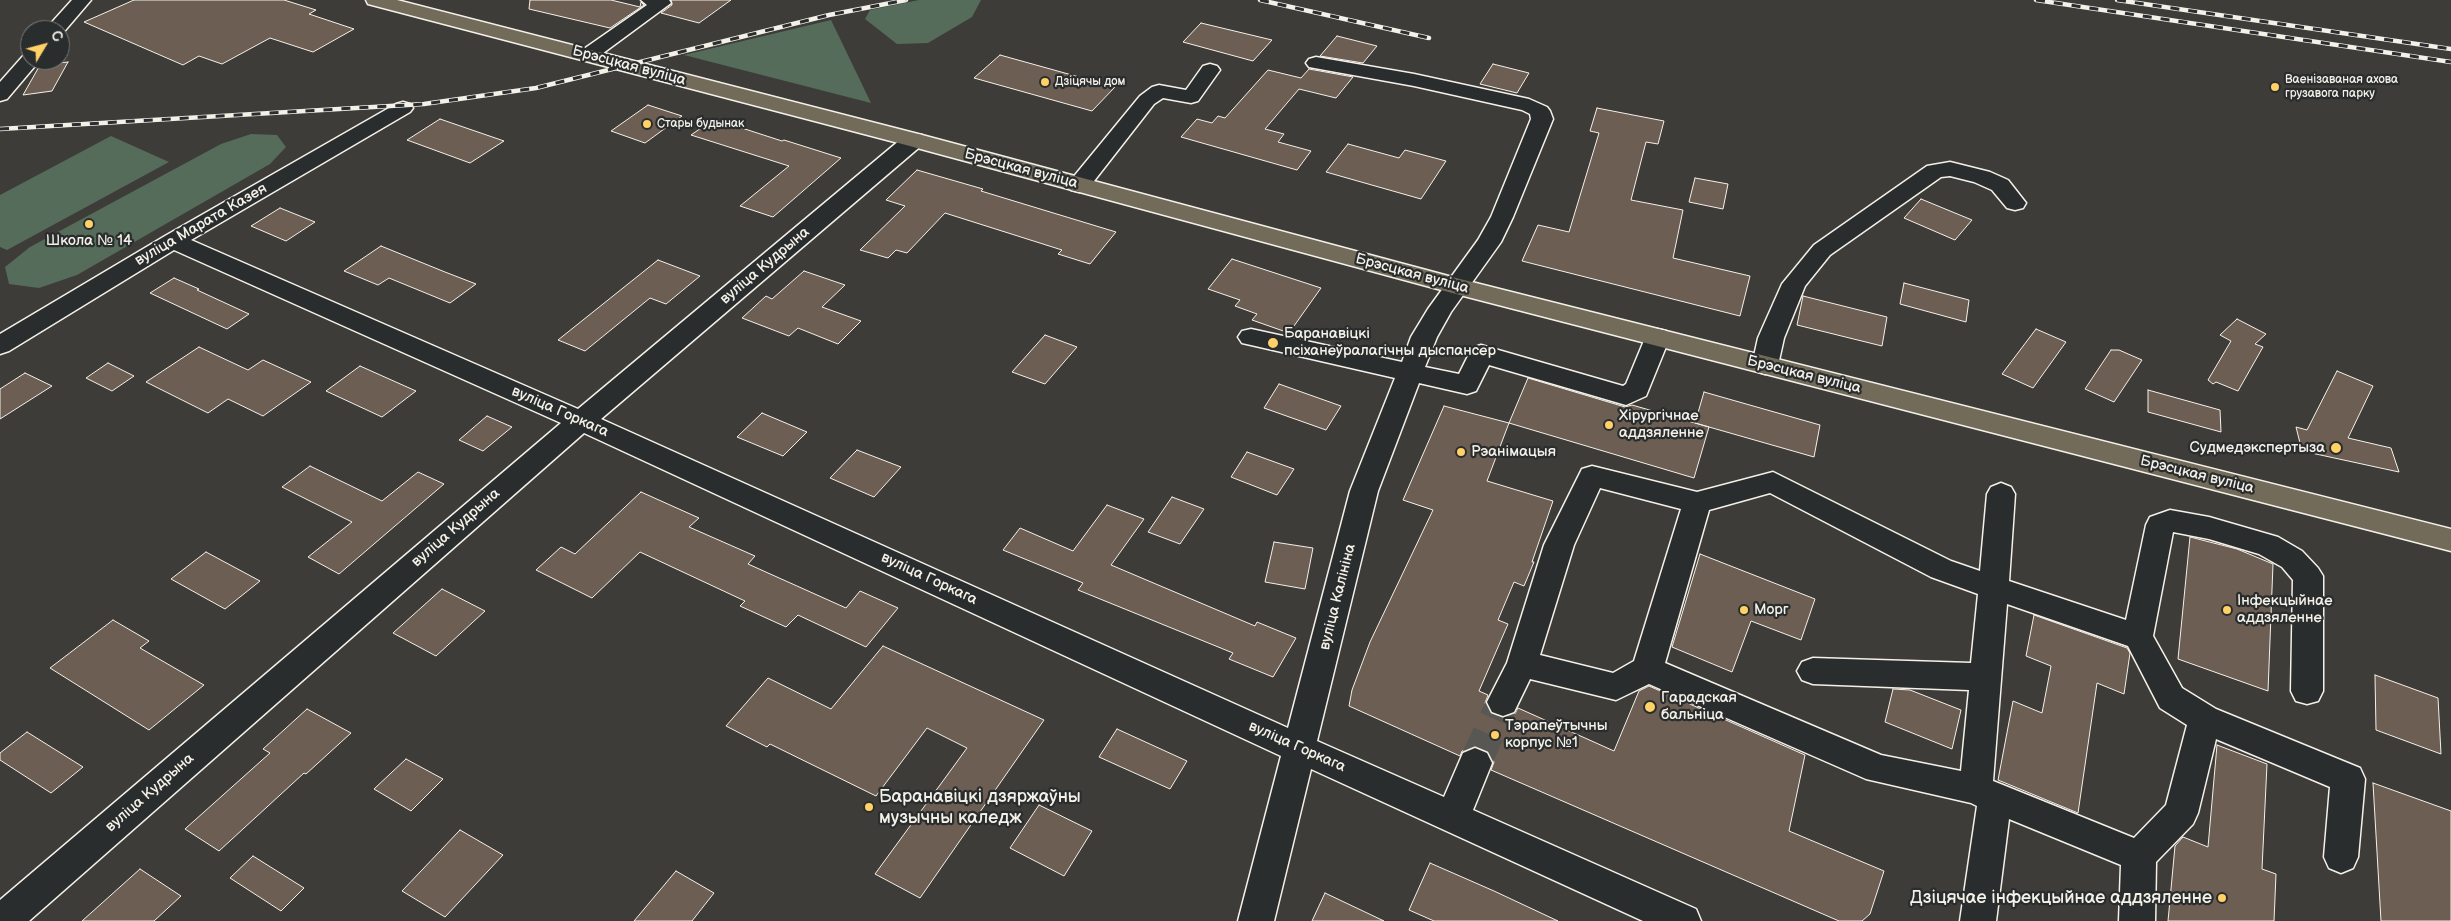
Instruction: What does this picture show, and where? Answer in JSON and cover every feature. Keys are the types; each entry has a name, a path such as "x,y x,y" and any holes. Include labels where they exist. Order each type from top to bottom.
{"main road":[{"name":"Брэсцкая вуліца","path":"375,0 914,140 1456,286 2451,540"}],"street":[{"path":"64,20 82,0"},
{"path":"588,56 662,3 650,0"},
{"name":"вуліца Калініна","path":"1256,921 1364,491 1430,326 1488,242 1502,217 1542,119 1540,111 1520,103 1414,80 1316,63"},
{"path":"0,95 21,70"},
{"path":"1078,184 1147,100 1159,91 1191,97 1210,70"},
{"name":"вуліца Марата Казея","path":"0,345 173,241 403,108"},
{"name":"вуліца Кудрына","path":"2,921 581,420 914,140"},
{"path":"1765,365 1771,338 1794,284 1822,250 1935,171 1950,169 1982,177 2000,185 2015,203"},
{"name":"вуліца Горкага","path":"173,241 581,420 1300,749 1683,921"},
{"path":"1251,337 1467,385 1481,354 1626,396 1637,390 1657,338"},
{"path":"1503,702 1522,664 1559,545 1592,476 1697,503 1773,482 1941,569 2118,631 2138,636"},
{"path":"1978,921 1985,793 1985,677 2001,494"},
{"path":"1522,664 1616,687 1647,669 1697,503"},
{"path":"2307,690 2308,576 2292,559 2268,545 2209,528 2170,521 2160,525 2138,636 2171,698 2205,719 2348,778 2341,857"},
{"path":"1647,669 1878,769 1985,793 2139,856"},
{"path":"1813,671 1985,677"},
{"path":"2137,921 2139,856 2181,813 2205,719"},
{"path":"1453,818 1476,763"}],"green space":[{"path":"919,0 981,0 972,17 928,43 897,44 865,19 870,10"},
{"path":"831,20 871,103 684,55"},
{"path":"251,134 277,135 286,147 270,164 77,275 39,288 9,284 5,267 30,247 221,144"},
{"path":"111,136 169,162 7,250 0,247 0,195"}],"building":[{"path":"134,0 284,0 316,10 309,14 354,29 313,52 270,38 222,64 199,56 183,65 84,22"},
{"path":"530,0 611,0 640,7 641,2 644,5 610,28 529,9"},
{"path":"671,0 731,0 699,23 661,13 672,5"},
{"path":"1201,23 1272,40 1253,61 1183,42"},
{"path":"1337,36 1377,46 1363,63 1320,56"},
{"name":"Дзіцячы дом","path":"1000,55 1115,87 1092,111 974,78"},
{"path":"1493,64 1529,73 1517,93 1480,84"},
{"path":"1309,69 1353,77 1336,98 1299,89 1265,129 1284,134 1278,142 1311,151 1297,170 1181,137 1197,119 1212,123 1218,116 1225,118 1268,70 1301,78"},
{"path":"37,70 64,70 52,91 23,95"},
{"name":"Стары будынак","path":"648,105 682,116 645,143 611,131"},
{"path":"1597,108 1664,121 1658,144 1646,142 1631,200 1683,210 1673,258 1750,276 1740,316 1522,261 1538,225 1569,232 1599,133 1590,131"},
{"path":"440,119 504,141 470,163 407,140"},
{"path":"714,119 841,158 773,217 740,206 789,166 691,135"},
{"path":"1348,144 1399,158 1405,150 1446,161 1421,199 1326,172"},
{"path":"917,170 1116,232 1090,264 1058,254 1062,250 945,213 907,253 896,250 888,258 860,250 905,206 886,200"},
{"path":"1695,178 1728,184 1723,209 1689,202"},
{"path":"1921,199 1972,220 1955,240 1904,218"},
{"path":"280,208 315,222 286,241 251,226"},
{"path":"381,246 476,284 450,303 389,278 378,285 344,271"},
{"path":"1232,259 1321,288 1289,333 1252,320 1257,314 1235,306 1240,300 1208,289"},
{"path":"658,260 700,276 666,304 650,298 585,351 558,340"},
{"path":"804,271 845,285 822,307 861,321 838,344 798,328 789,336 742,318 766,296 772,299"},
{"path":"174,278 249,314 227,329 150,293"},
{"path":"1904,283 1969,300 1966,322 1900,304"},
{"path":"1803,296 1887,317 1882,346 1797,325"},
{"path":"2237,319 2266,334 2255,344 2263,347 2238,391 2216,382 2213,384 2208,380 2231,341 2220,335"},
{"path":"2036,329 2066,342 2033,388 2002,374"},
{"path":"1045,335 1077,347 1045,384 1012,372"},
{"path":"199,347 248,370 263,360 311,382 263,416 228,399 208,413 146,382"},
{"path":"2111,350 2119,350 2142,360 2114,402 2085,389"},
{"path":"108,363 134,376 112,391 86,378"},
{"path":"360,366 416,391 382,417 326,391"},
{"path":"2337,371 2373,386 2348,438 2391,448 2399,472 2302,451 2296,427 2307,430"},
{"path":"25,373 52,386 0,419 0,389"},
{"name":"Хірургічнае аддзяленне","path":"1528,378 1625,407 1632,405 1709,427 1694,478 1509,423"},
{"path":"1279,384 1341,406 1326,430 1264,408"},
{"path":"2148,390 2220,410 2221,432 2148,412"},
{"path":"1704,392 1820,425 1814,457 1695,423"},
{"name":"Тэрапеўтычны корпус №1","path":"1444,406 1509,423 1487,481 1553,501 1532,562 1534,562 1524,586 1514,582 1498,620 1508,624 1479,691 1488,695 1485,703 1490,713 1504,718 1515,714 1518,708 1614,751 1639,691 1649,686 1805,755 1789,831 1884,871 1870,914 1862,921 1839,921 1491,770 1494,762 1488,751 1474,746 1462,751 1460,756 1349,706 1352,690 1370,642 1433,510 1403,500"},
{"path":"762,413 807,432 783,456 737,437"},
{"path":"487,416 512,427 483,451 459,440"},
{"path":"857,450 901,467 874,497 830,478"},
{"path":"1247,452 1294,469 1277,495 1231,477"},
{"path":"310,466 382,501 418,472 444,484 339,574 308,557 352,522 282,487"},
{"path":"641,492 699,518 689,527 755,556 748,564 846,608 860,591 898,608 866,647 798,615 786,627 740,606 745,601 640,552 592,598 536,570 561,547 575,554"},
{"path":"1172,497 1204,509 1180,544 1148,532"},
{"path":"1107,505 1144,519 1111,565 1255,626 1257,622 1296,638 1273,677 1229,659 1233,653 1078,590 1083,583 1003,550 1020,528 1073,551"},
{"name":"Інфекцыйнае аддзяленне","path":"2190,537 2237,549 2273,564 2268,691 2178,659"},
{"path":"1274,542 1313,548 1305,589 1265,582"},
{"path":"206,552 260,581 225,609 171,579"},
{"name":"Морг","path":"1700,554 1815,599 1801,640 1751,621 1732,672 1672,647"},
{"path":"442,589 485,611 436,656 393,633"},
{"path":"2034,615 2127,648 2130,653 2124,694 2097,683 2078,813 1998,780 2013,701 2042,713 2051,666 2026,656"},
{"path":"113,620 149,641 140,648 204,685 149,730 50,668"},
{"path":"883,646 1044,720 920,898 875,874 967,748 927,728 876,796 770,744 767,747 726,726 768,678 831,709"},
{"path":"2375,675 2438,698 2441,754 2376,730"},
{"path":"1893,689 1910,690 1961,710 1952,749 1885,722"},
{"path":"307,709 351,733 306,774 304,773 219,851 185,829 270,753 263,749"},
{"path":"1117,729 1187,761 1170,789 1099,757"},
{"path":"27,732 83,767 51,793 0,760 0,753"},
{"path":"2217,745 2267,764 2262,869 2276,874 2274,921 2168,921 2175,846 2183,837 2208,847"},
{"path":"406,759 443,779 411,811 374,789"},
{"path":"2373,783 2451,811 2451,921 2381,921"},
{"path":"1039,805 1092,831 1064,876 1010,848"},
{"path":"460,830 503,855 445,917 402,891"},
{"path":"253,856 304,888 281,911 230,878"},
{"path":"1430,863 1558,921 1434,921 1409,910"},
{"path":"140,869 181,896 154,921 82,921"},
{"path":"676,871 714,893 692,921 634,921"},
{"path":"1325,893 1384,921 1312,921"}],"tunnel":[{"path":"1475,763 1503,702"}],"railway":[{"path":"0,129 424,104 536,88 829,15 906,0"},
{"path":"1260,0 1429,38"},
{"path":"2036,0 2451,62"},
{"path":"2117,0 2451,49"}],"place":[{"name":"Дзіцячы дом","path":"1045,82"},
{"name":"Ваенізаваная ахова грузавога парку","path":"2275,87"},
{"name":"Стары будынак","path":"647,124"},
{"name":"Школа № 14","path":"89,224"},
{"name":"Баранавіцкі псіханеўралагічны дыспансер","path":"1273,343"},
{"name":"Хірургічнае аддзяленне","path":"1609,425"},
{"name":"Судмедэкспертыза","path":"2336,448"},
{"name":"Рэанімацыя","path":"1461,452"},
{"name":"Морг","path":"1744,610"},
{"name":"Інфекцыйнае аддзяленне","path":"2227,610"},
{"name":"Гарадская бальніца","path":"1650,707"},
{"name":"Тэрапеўтычны корпус №1","path":"1495,735"},
{"name":"Баранавіцкі дзяржаўны музычны каледж","path":"869,807"},
{"name":"Дзіцячае інфекцыйнае аддзяленне","path":"2222,898"}]}
